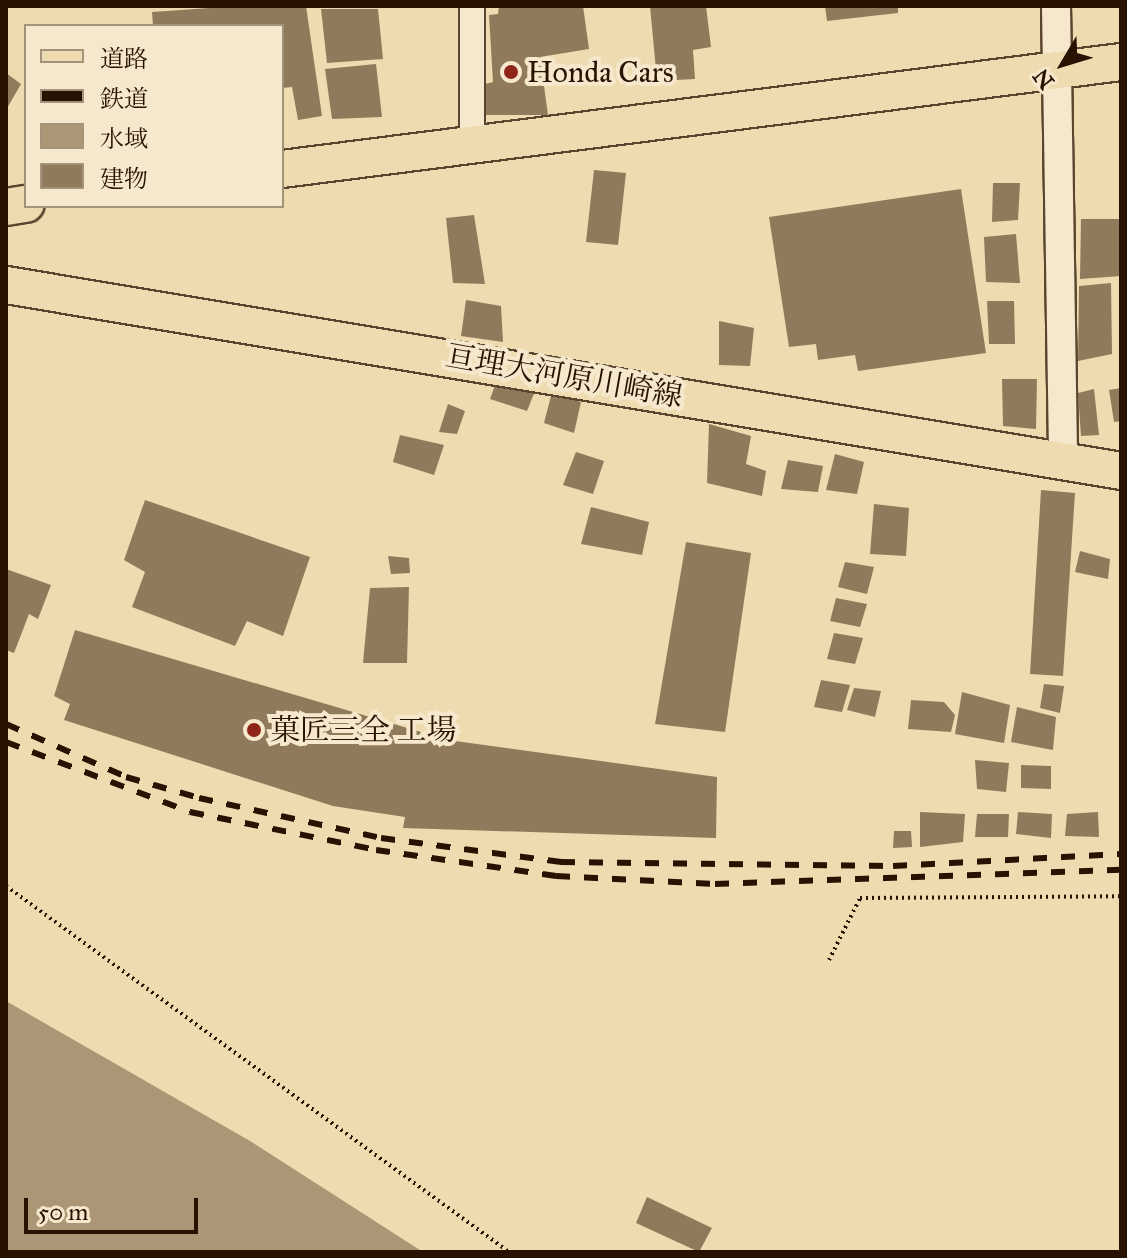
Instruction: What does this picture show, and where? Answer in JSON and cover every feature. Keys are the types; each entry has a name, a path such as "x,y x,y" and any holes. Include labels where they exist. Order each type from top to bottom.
{"main road":[{"path":"284,169 1121,62"},
{"name":"亘理大河原川崎線","path":"6,285 1121,471"}],"street":[{"path":"472,6 472,144"},
{"path":"1056,6 1061,69 1063,460"}],"path":[{"path":"6,886 509,1252"},
{"path":"829,960 860,898 1121,896"}],"water":[{"path":"6,1001 250,1141 423,1252 6,1252"}],"building":[{"path":"238,6 306,6 322,116 298,120 292,87 284,88 284,24 153,24 152,12"},
{"path":"499,6 583,6 589,49 540,57 548,115 484,115 485,84 493,82 489,15 498,14"},
{"path":"650,6 706,6 711,47 693,50 695,79 657,81"},
{"path":"825,6 898,6 898,13 827,21"},
{"path":"321,9 378,9 383,59 327,63"},
{"path":"376,64 382,117 332,119 325,69"},
{"path":"6,73 21,84 6,110"},
{"path":"594,170 626,173 618,245 586,242"},
{"path":"993,183 1020,183 1018,220 992,222"},
{"path":"961,189 986,353 858,371 855,355 818,360 816,344 789,347 769,217"},
{"path":"474,215 485,284 453,283 446,218"},
{"path":"1081,219 1121,219 1121,276 1080,279"},
{"path":"1016,234 1020,283 986,282 984,237"},
{"path":"1111,283 1112,354 1078,361 1079,286"},
{"path":"466,300 501,306 503,342 461,336"},
{"path":"987,301 1014,301 1015,344 989,344"},
{"path":"719,321 754,328 750,366 719,365"},
{"path":"498,377 535,391 527,411 490,399"},
{"path":"1002,379 1037,379 1036,429 1003,426"},
{"path":"1121,388 1121,421 1114,422 1109,390"},
{"path":"1094,389 1099,435 1081,436 1078,393"},
{"path":"552,392 581,402 574,433 544,423"},
{"path":"448,404 465,411 457,434 439,432"},
{"path":"709,424 751,436 746,464 766,471 762,496 707,483"},
{"path":"400,435 444,445 434,475 393,462"},
{"path":"576,452 604,461 593,494 563,485"},
{"path":"835,454 864,462 857,494 826,490"},
{"path":"788,460 823,466 818,492 781,489"},
{"path":"1041,490 1075,493 1063,676 1030,674"},
{"path":"145,500 310,557 283,636 247,621 235,646 132,607 145,572 124,560"},
{"path":"874,504 909,508 906,556 870,554"},
{"path":"591,507 649,522 642,555 581,544"},
{"path":"686,542 751,553 725,732 655,724"},
{"path":"1080,551 1110,559 1108,579 1075,572"},
{"path":"388,556 409,558 410,573 391,574"},
{"path":"845,562 874,567 867,594 838,587"},
{"path":"6,569 51,585 38,619 29,614 14,653 6,650"},
{"path":"409,587 407,663 363,663 370,588"},
{"path":"836,598 867,604 860,627 830,621"},
{"name":"菓匠三全 工場","path":"75,630 448,740 717,777 716,838 403,828 405,817 333,806 64,720 70,704 54,696"},
{"path":"834,633 863,638 855,664 827,659"},
{"path":"821,680 850,685 842,712 814,707"},
{"path":"1044,684 1064,686 1060,713 1040,708"},
{"path":"854,688 881,691 875,717 847,710"},
{"path":"962,692 1010,705 1004,743 955,734"},
{"path":"911,700 944,702 955,715 951,732 908,729"},
{"path":"1017,707 1056,717 1053,750 1011,742"},
{"path":"975,760 1009,763 1006,792 977,789"},
{"path":"1021,765 1051,766 1051,789 1021,788"},
{"path":"920,812 965,814 963,842 920,847"},
{"path":"1018,812 1052,814 1051,838 1016,834"},
{"path":"1098,812 1099,837 1065,836 1067,814"},
{"path":"977,814 1009,814 1008,837 975,837"},
{"path":"894,831 911,831 912,847 893,848"},
{"path":"647,1197 712,1228 699,1252 636,1223"}],"railway":[{"path":"6,724 126,777 199,798 381,838 561,862 893,866 1121,854"},
{"path":"6,742 190,812 376,850 556,876 715,884 1121,870"}],"place":[{"name":"Honda Cars","path":"511,72"},
{"name":"菓匠三全 工場","path":"254,730"}]}
